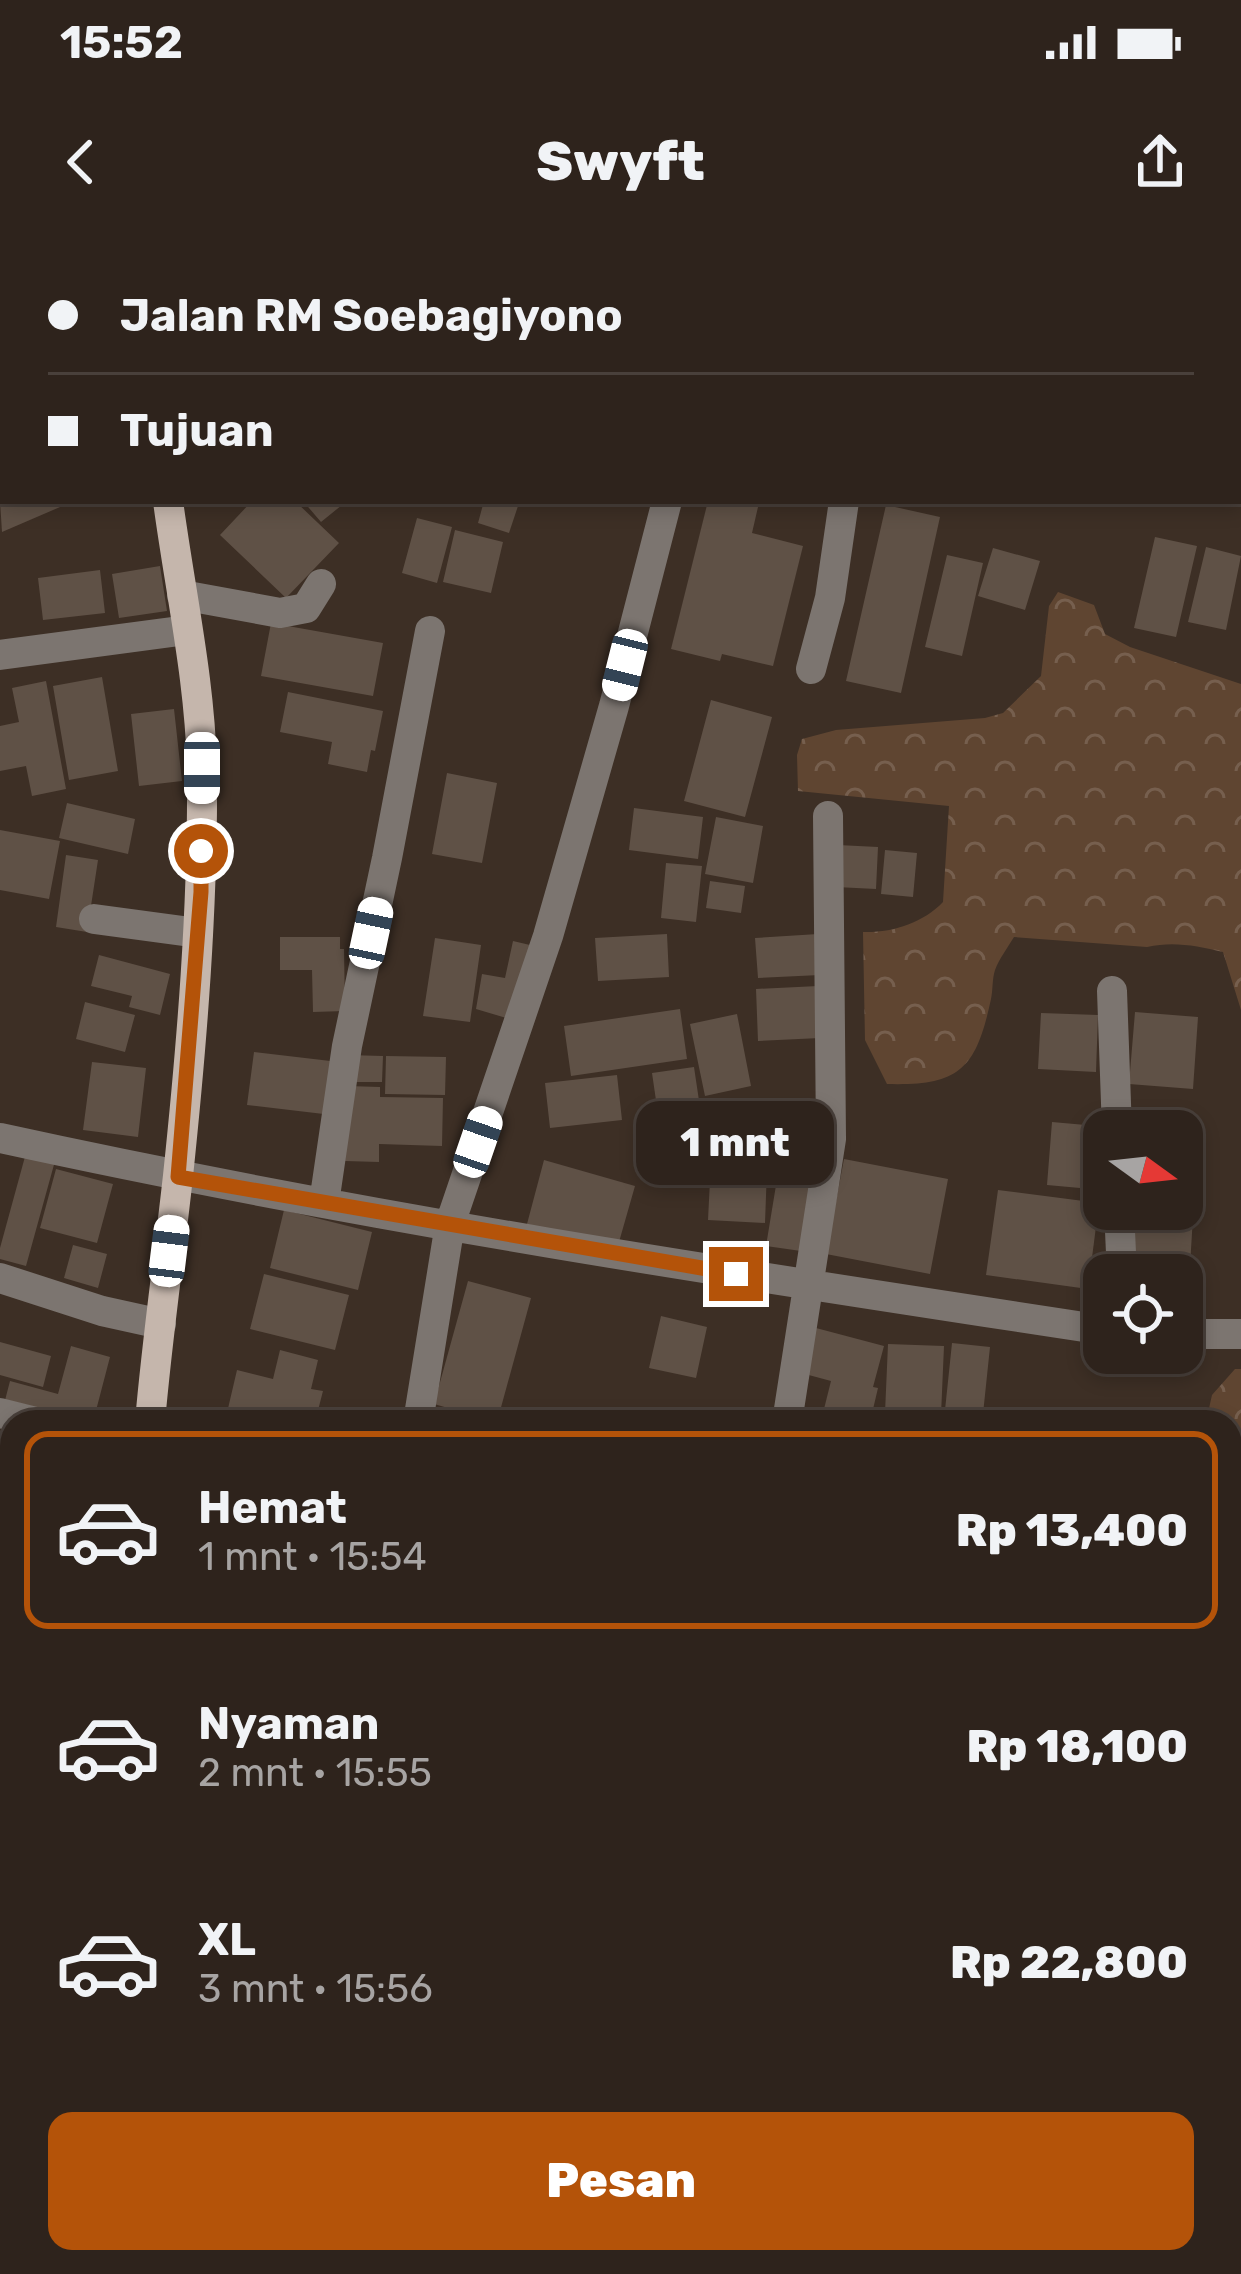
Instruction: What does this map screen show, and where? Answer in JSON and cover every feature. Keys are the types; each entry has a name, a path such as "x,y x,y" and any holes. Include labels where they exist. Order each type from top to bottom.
{"main road":[{"path":"151,1410 178,1177 198,933 202,768 168,504"}],"street":[{"path":"420,1410 450,1224 548,936 666,504"},
{"path":"811,669 830,598 844,504"},
{"path":"182,595 280,614 306,608 321,584"},
{"path":"0,655 187,630"},
{"path":"324,1203 347,1046 430,631"},
{"path":"789,1410 831,1139 828,816"},
{"path":"94,919 198,933"},
{"path":"1112,991 1116,1110"},
{"path":"0,1138 178,1177 664,1264 1083,1327"},
{"path":"0,1278 160,1324"},
{"path":"1203,1334 1241,1334"}],"green space":[{"path":"1058,592 1094,605 1105,634 1130,647 1241,684 1241,1010 1223,952 1185,945 1147,947 1014,937 995,970 985,1023 971,1057 948,1076 887,1084 865,1040 863,932 906,925 943,902 949,806 798,791 797,755 802,739 836,730 1003,713 1041,676 1049,606"},
{"path":"1235,1369 1241,1369 1241,1410 1209,1410 1212,1395"}],"building":[{"path":"0,504 67,504 2,532"},
{"path":"249,504 298,504 339,543 286,598 220,535"},
{"path":"306,504 342,505 321,522"},
{"path":"483,504 518,506 509,533 478,523"},
{"path":"707,504 758,507 752,533 803,546 773,666 722,654 720,661 671,649"},
{"path":"886,505 940,517 901,693 846,681"},
{"path":"417,518 452,527 437,583 402,573"},
{"path":"455,530 503,542 491,593 443,582"},
{"path":"1155,537 1197,546 1176,637 1134,628"},
{"path":"1206,547 1241,556 1226,630 1188,622"},
{"path":"993,548 1040,561 1025,610 978,596"},
{"path":"947,555 983,563 962,656 925,647"},
{"path":"160,566 167,611 119,618 112,574"},
{"path":"100,570 105,613 43,620 38,578"},
{"path":"271,623 383,643 373,696 261,676"},
{"path":"102,677 118,771 69,780 53,686"},
{"path":"46,681 66,789 32,796 26,766 0,771 0,726 19,722 12,688"},
{"path":"288,692 383,711 367,772 328,764 332,742 280,732"},
{"path":"711,700 772,717 745,817 684,801"},
{"path":"174,709 182,781 139,786 131,714"},
{"path":"447,773 497,783 482,863 432,854"},
{"path":"67,803 135,819 128,854 59,838"},
{"path":"634,808 703,817 698,859 629,850"},
{"path":"716,817 763,826 753,883 705,874"},
{"path":"0,830 60,841 49,899 0,890"},
{"path":"838,845 878,847 876,889 836,887"},
{"path":"885,850 917,853 913,897 881,894"},
{"path":"66,855 98,860 87,932 56,927"},
{"path":"666,863 702,866 696,922 661,918"},
{"path":"710,881 745,886 741,913 706,908"},
{"path":"667,934 669,977 598,981 595,938"},
{"path":"818,934 820,975 758,978 755,938"},
{"path":"280,937 340,937 345,1011 313,1012 312,970 280,970"},
{"path":"435,938 481,945 470,1022 423,1016"},
{"path":"513,941 530,945 513,1020 476,1009 482,974 505,978"},
{"path":"99,955 170,974 160,1015 129,1007 132,996 91,986"},
{"path":"818,986 820,1038 758,1041 756,989"},
{"path":"85,1002 135,1015 125,1052 76,1039"},
{"path":"680,1009 687,1059 571,1076 564,1026"},
{"path":"1135,1012 1198,1017 1193,1089 1129,1084"},
{"path":"1041,1013 1098,1015 1096,1072 1038,1069"},
{"path":"737,1014 751,1086 705,1096 690,1024"},
{"path":"254,1052 339,1062 332,1115 247,1105"},
{"path":"347,1055 383,1056 382,1082 347,1082"},
{"path":"386,1056 446,1057 445,1095 385,1094"},
{"path":"92,1062 146,1068 138,1137 83,1130"},
{"path":"694,1067 701,1114 659,1121 652,1073"},
{"path":"617,1075 622,1120 550,1128 545,1083"},
{"path":"347,1086 380,1087 380,1097 443,1098 442,1146 379,1144 379,1162 345,1161"},
{"path":"1052,1122 1083,1125 1083,1188 1047,1185"},
{"path":"712,1140 768,1142 765,1223 708,1220"},
{"path":"26,1153 55,1161 26,1266 0,1259 0,1248"},
{"path":"844,1159 948,1179 930,1274 826,1254"},
{"path":"544,1160 635,1186 617,1249 527,1224"},
{"path":"779,1167 820,1174 808,1252 766,1246"},
{"path":"56,1169 113,1184 97,1243 40,1228"},
{"path":"998,1190 1083,1201 1083,1230 1096,1230 1092,1254 1083,1254 1083,1288 986,1275"},
{"path":"284,1210 372,1232 358,1290 270,1268"},
{"path":"1134,1230 1192,1230 1191,1254 1132,1254"},
{"path":"73,1245 107,1254 98,1288 64,1278"},
{"path":"264,1274 349,1295 335,1350 250,1329"},
{"path":"468,1281 531,1298 500,1410 455,1410 434,1404"},
{"path":"661,1316 707,1327 696,1378 649,1368"},
{"path":"816,1328 884,1346 873,1387 878,1388 873,1410 824,1409 831,1381 805,1374"},
{"path":"0,1342 51,1356 43,1387 0,1375"},
{"path":"952,1343 990,1347 983,1410 945,1410"},
{"path":"888,1344 944,1346 941,1410 885,1410"},
{"path":"71,1346 110,1357 96,1410 3,1408 10,1381 58,1394"},
{"path":"280,1350 318,1360 311,1389 323,1391 318,1410 228,1410 237,1370 273,1379"}],"route":[{"path":"201,851 178,1177 736,1274"}]}
